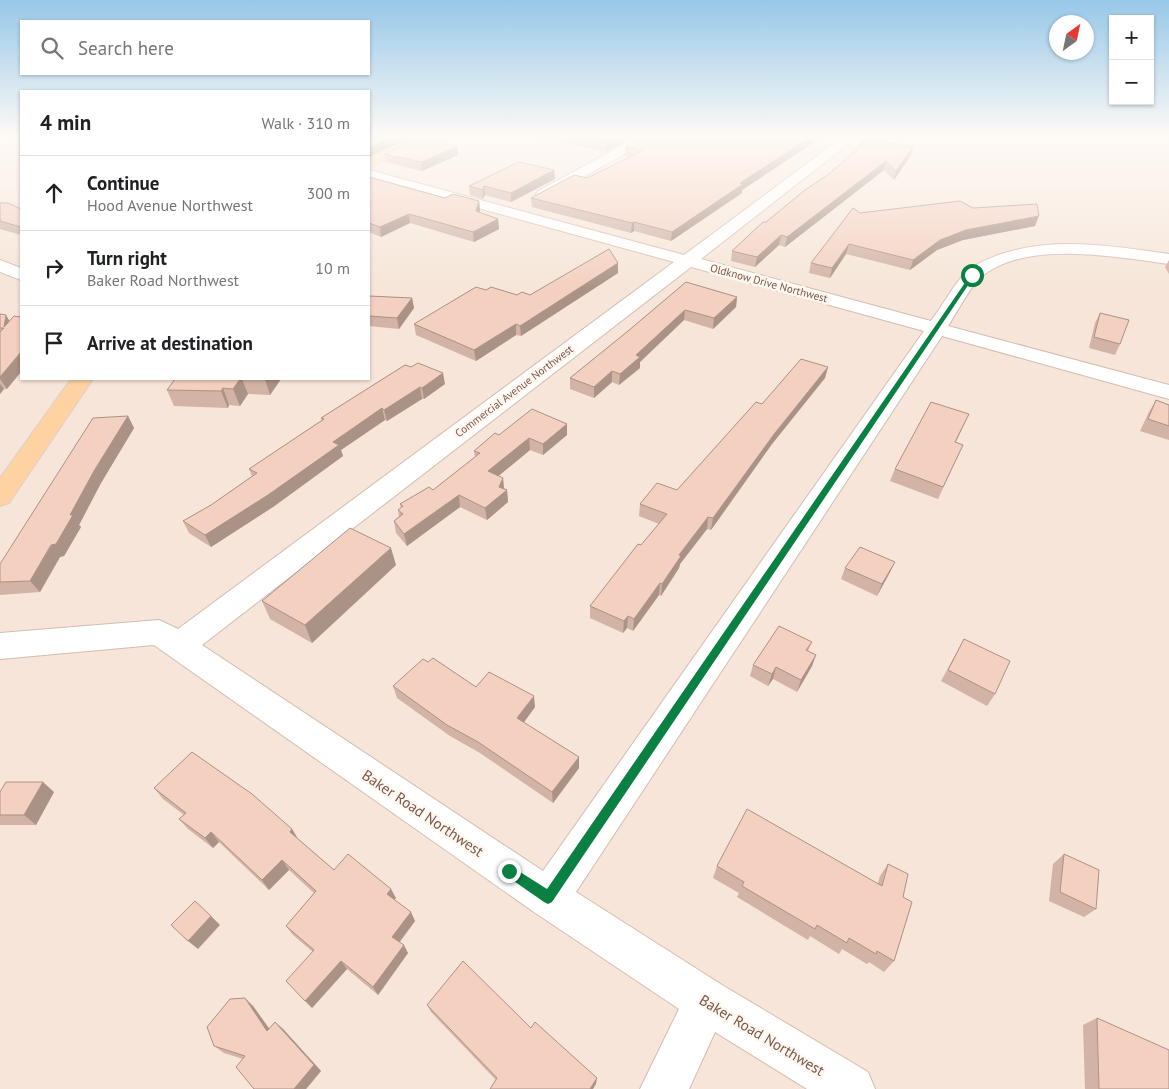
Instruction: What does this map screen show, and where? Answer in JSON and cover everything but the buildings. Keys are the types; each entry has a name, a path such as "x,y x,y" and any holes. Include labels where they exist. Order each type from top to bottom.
{"main road":[{"path":"0,497 81,380"}],"street":[{"name":"Oldknow Drive Northwest","path":"420,188 1169,392"},
{"path":"508,212 553,188"},
{"name":"Commercial Avenue Northwest","path":"178,646 784,188"},
{"path":"548,898 972,275 982,267 1006,258 1035,252 1091,250 1169,259"},
{"path":"0,265 20,274"},
{"name":"Baker Road Northwest","path":"0,646 159,632 548,898 706,1001 851,1089"},
{"path":"664,1089 706,1001"}],"shaded area":[{"path":"0,188 20,188 20,380 370,380 370,188 1169,188 1169,1089 0,1089"}],"route":[{"path":"509,871 548,898 972,275"}]}
